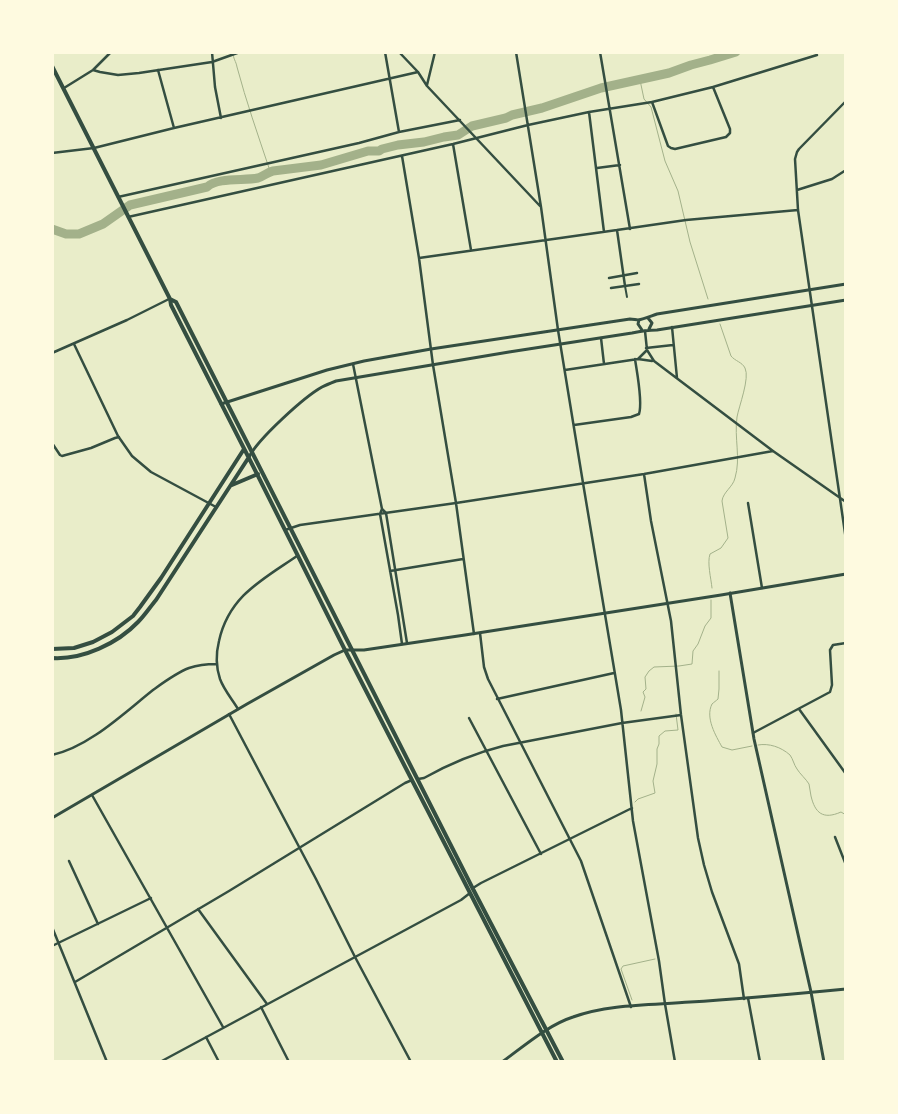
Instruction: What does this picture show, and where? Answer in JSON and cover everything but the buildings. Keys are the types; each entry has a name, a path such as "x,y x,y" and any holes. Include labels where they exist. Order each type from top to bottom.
{"main road":[{"path":"52,66 170,299 171,305 223,403 252,452 287,529 351,650 470,893 523,985 563,1062"},
{"path":"223,403 244,449 260,473"},
{"path":"52,649 83,645 103,637 133,616 161,578 244,449"},
{"path":"52,658 64,658 92,651 130,630 139,621 156,600 249,457"},
{"path":"238,460 254,457"},
{"path":"230,486 260,473"},
{"path":"287,529 297,556 415,780"},
{"path":"161,578 167,582"},
{"path":"133,616 139,621"},
{"path":"63,649 64,658"},
{"path":"445,840 473,888 518,987 557,1062"},
{"path":"518,987 523,985"}],"street":[{"path":"64,88 93,70 110,52"},
{"path":"212,52 215,87 221,118"},
{"path":"93,70 118,75 139,73 195,66 240,52"},
{"path":"386,52 399,132"},
{"path":"399,52 418,72 427,86 541,207"},
{"path":"427,86 435,52"},
{"path":"516,52 546,240 558,330 622,723 636,836 660,960 675,1062"},
{"path":"600,52 630,229"},
{"path":"128,216 477,139 528,125 588,112 652,102 714,87 817,55"},
{"path":"158,70 174,128"},
{"path":"52,153 94,148 418,72"},
{"path":"652,102 668,146 671,148 675,149 726,137 730,133 730,129 714,87"},
{"path":"846,101 797,152 795,159 798,210 846,540"},
{"path":"588,112 604,232"},
{"path":"118,197 359,143 399,132 460,120"},
{"path":"453,144 471,250"},
{"path":"402,156 419,258 433,365 456,503 474,634"},
{"path":"596,168 620,165"},
{"path":"797,190 832,179 846,170"},
{"path":"419,258 686,220 798,210"},
{"path":"617,230 627,298"},
{"path":"609,278 637,273"},
{"path":"611,288 639,284"},
{"path":"223,403 327,370 431,349 630,319 639,320 657,314 846,284"},
{"path":"52,353 170,299"},
{"path":"249,457 280,422 314,392 329,384 561,344 846,300"},
{"path":"648,318 652,323 649,330"},
{"path":"639,320 638,327 643,331 646,349 654,361 773,451 846,502"},
{"path":"672,327 676,378"},
{"path":"601,338 604,364"},
{"path":"74,344 119,437 132,456 151,472 216,507"},
{"path":"574,425 632,417 639,414 637,359 646,349 673,345"},
{"path":"565,370 637,359 654,361"},
{"path":"353,364 382,509 380,514 402,644"},
{"path":"52,443 62,456 91,448 119,437"},
{"path":"287,529 308,524 644,474 773,451"},
{"path":"644,474 652,529 668,603 694,812 704,865 717,908 739,964 760,1062"},
{"path":"748,503 762,588"},
{"path":"382,509 386,513 407,643"},
{"path":"238,709 221,681 217,664 220,635 227,616 252,587 297,556"},
{"path":"390,571 463,559"},
{"path":"52,818 238,709 345,650 364,650 474,634 846,574"},
{"path":"730,593 753,733 811,992 824,1062"},
{"path":"480,633 485,671 497,699 587,875 631,1007"},
{"path":"753,733 830,692 832,685 830,650 833,645 846,643"},
{"path":"52,756 71,749 97,734 156,688 179,673 189,668 217,664"},
{"path":"497,699 614,673"},
{"path":"800,709 846,774"},
{"path":"230,714 411,1062"},
{"path":"75,982 405,783 424,778 485,750 622,723 681,715"},
{"path":"469,718 540,854"},
{"path":"92,795 223,1027"},
{"path":"162,1061 461,900 481,883 632,808"},
{"path":"835,837 846,865"},
{"path":"69,862 98,924"},
{"path":"52,946 151,898"},
{"path":"198,909 267,1004"},
{"path":"52,927 107,1062"},
{"path":"502,1062 547,1030 572,1017 599,1011 846,989"},
{"path":"261,1007 289,1062"},
{"path":"206,1037 219,1062"}],"waterway":[{"path":"233,52 269,168 268,172"},
{"path":"52,229 66,234 79,234 103,224 130,205 207,187 218,182 258,178 273,171 321,165 368,151 379,151 398,145 458,135 472,126 542,108 601,88 669,73 736,52"},
{"path":"640,80 644,99 651,107 665,161 678,191 690,242 708,299"},
{"path":"712,588 709,566 710,554 721,548 728,538 722,501 734,481 737,470 737,417 746,378 744,366 731,356 720,324"},
{"path":"641,711 645,697 643,692 646,689 645,677 649,671 654,667 692,664 693,651 711,618 711,600"},
{"path":"719,671 718,699 712,704 710,709 714,732 722,747 732,750 752,746"},
{"path":"635,802 638,799 655,793 653,781 657,764 659,736 665,731 678,730 676,714"},
{"path":"758,745 775,746 790,755 797,769 809,784 813,802 818,811 825,815 841,812 846,815"},
{"path":"632,1000 621,969 623,966 655,959"}]}
